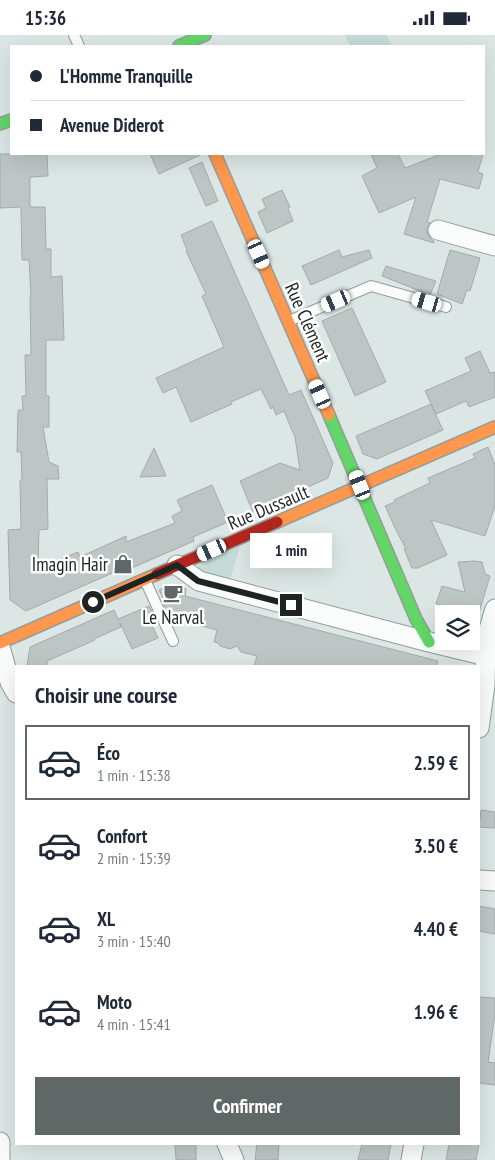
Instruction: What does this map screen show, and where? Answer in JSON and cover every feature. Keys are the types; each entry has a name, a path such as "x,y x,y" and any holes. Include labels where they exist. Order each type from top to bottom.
{"street":[{"path":"181,45 205,35"},
{"name":"Rue Clément","path":"215,155 360,485 416,619 429,642"},
{"path":"438,230 495,246"},
{"name":"Rue Dussault","path":"0,643 495,427"},
{"path":"177,565 198,581 490,657"},
{"path":"480,720 490,657 486,639 495,609"},
{"path":"0,647 10,682 15,691"},
{"path":"480,880 495,881"},
{"path":"0,1142 0,1160"},
{"path":"228,1145 234,1160"},
{"path":"411,1160 414,1145"}],"lane":[{"path":"288,321 371,286 446,307"},
{"path":"145,579 173,641"}],"green space":[{"path":"345,35 387,35 392,45 350,45"},
{"path":"240,545 230,581 200,573 198,565"}],"building":[{"path":"0,154 47,155 48,176 30,177 30,207 45,207 46,249 51,249 51,277 62,276 64,340 46,340 46,396 49,396 49,427 43,427 49,462 58,466 59,479 47,479 48,529 39,530 38,568 78,552 80,557 126,536 126,542 175,523 172,516 182,511 177,500 212,485 228,522 193,537 194,541 118,574 117,571 26,611 10,600 8,530 21,529 20,480 22,480 21,452 17,452 18,410 23,410 22,396 26,396 25,355 31,355 29,260 22,260 21,207 0,208"},
{"path":"150,155 200,155 159,174"},
{"path":"371,155 398,155 405,168 438,155 483,155 478,172 483,174 479,189 440,179 427,222 430,223 427,227 427,233 434,243 404,234 416,197 379,213 362,176 377,168"},
{"path":"202,162 218,201 206,206 189,168"},
{"path":"282,190 290,207 288,208 293,221 267,233 258,212 266,208 262,199"},
{"path":"212,221 289,395 301,390 333,463 328,478 253,512 240,481 280,463 300,470 295,437 284,411 276,415 261,389 191,422 176,387 163,393 156,378 224,347 202,296 206,294 186,251 181,235"},
{"path":"339,250 342,257 369,250 372,258 311,285 302,266"},
{"path":"450,250 480,258 470,291 467,290 462,304 437,294"},
{"path":"386,266 436,281 430,295 382,276"},
{"path":"352,308 386,382 355,396 322,321"},
{"path":"480,351 490,373 495,372 495,397 469,407 466,401 436,414 425,391 471,371 465,358"},
{"path":"431,404 443,430 377,459 363,454 356,436"},
{"path":"488,447 495,465 495,506 485,536 431,520 447,555 418,568 412,568 404,549 406,549 385,506 430,483 428,478 475,458 473,454"},
{"path":"154,448 166,476 140,477"},
{"path":"458,562 482,562 485,574 490,576 480,609 480,605 436,604 442,586 465,592"},
{"path":"171,585 186,589 185,596 438,661 437,665 254,665 257,656 241,652 237,646 230,649 214,642 217,630 170,618 159,590"},
{"path":"149,606 153,614 146,612 158,638 132,649 120,623 121,627 47,661 47,665 27,665 30,647 114,610 118,619"},
{"path":"481,810 495,812 495,828 480,827"},
{"path":"480,906 495,909 495,934 480,931"},
{"path":"480,997 495,998 495,1014 488,1062 495,1063 495,1085 480,1083"},
{"path":"175,1145 196,1145 196,1160 176,1160"},
{"path":"257,1145 279,1145 278,1160 255,1160"},
{"path":"362,1145 391,1145 388,1160 358,1160"},
{"path":"449,1145 479,1145 476,1160 446,1160"}],"traffic: fast":[{"path":"181,45 205,35"},
{"path":"0,124 10,120"},
{"path":"329,415 416,619 429,642"}],"traffic: slow":[{"path":"215,155 329,415"},
{"path":"277,522 495,427"},
{"path":"0,643 157,574"}],"traffic: jam":[{"path":"157,574 277,522"}],"place":[{"name":"Imagin Hair","path":"123,564"},
{"name":"Le Narval","path":"173,593"}],"route":[{"path":"93,602 177,565 198,581 291,605"}]}
